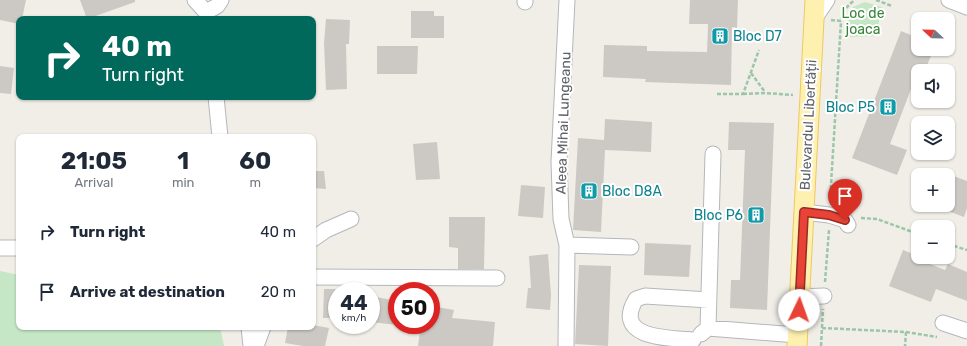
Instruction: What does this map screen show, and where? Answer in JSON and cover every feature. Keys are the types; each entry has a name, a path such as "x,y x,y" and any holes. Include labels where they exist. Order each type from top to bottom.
{"main road":[{"name":"Bulevardul Libertății","path":"797,341 815,0"}],"street":[{"path":"195,0 206,16 221,0"},
{"name":"Aleea Mihai Lungeanu","path":"566,346 567,246 560,219 559,162 567,0"},
{"path":"814,19 827,0"},
{"path":"949,0 967,7"},
{"path":"216,100 220,134"},
{"path":"709,300 645,296 636,299 632,305 632,324 639,331 647,335 691,343 708,328 709,300 713,154"},
{"path":"804,212 829,215 847,223"},
{"path":"316,237 326,230 352,219"},
{"path":"567,246 631,247"},
{"path":"0,248 16,248"},
{"path":"316,278 497,278"},
{"path":"799,297 824,296"},
{"path":"943,322 967,331"},
{"path":"708,328 797,341"},
{"path":"249,330 251,346"},
{"path":"256,346 262,330"}],"path":[{"path":"876,0 892,6"},
{"path":"821,346 841,22"},
{"path":"743,94 759,50"},
{"path":"751,73 765,93"},
{"path":"717,94 765,93 793,95"},
{"path":"847,223 864,218 877,219 911,231"},
{"path":"955,246 967,250"},
{"path":"822,328 906,332 939,338 943,322"},
{"path":"905,346 906,332"}],"green space":[{"name":"Loc de joaca","path":"865,2 882,7 876,36 848,37 848,19 853,7"},
{"path":"0,271 16,274 16,330 221,330 224,346 0,346"}],"building":[{"path":"0,0 26,0 23,16 16,16 16,23 0,20"},
{"path":"80,0 135,0 135,2 95,16 86,16"},
{"name":"Bloc D7","path":"690,0 738,0 737,28 732,27 731,85 645,82 646,79 603,77 604,45 647,46 647,51 707,52 708,24 689,24"},
{"path":"411,11 434,11 434,16 444,16 444,38 411,38"},
{"path":"326,19 350,20 349,44 346,44 347,89 326,90 324,43"},
{"name":"Bloc P5","path":"901,31 911,35 911,56 931,56 928,64 911,64 911,89 890,144 907,150 897,175 852,158"},
{"path":"377,46 418,46 417,74 377,74"},
{"path":"0,66 14,68 11,94 0,93"},
{"name":"Bloc D8A","path":"605,119 652,122 651,152 605,150 601,232 573,230 578,138 604,140"},
{"name":"Bloc P6","path":"729,122 774,123 767,310 730,308 731,280 740,280 745,150 728,150"},
{"path":"437,142 440,179 416,180 413,144"},
{"path":"316,171 324,171 326,189 316,188"},
{"path":"955,177 967,181 967,208 964,217 951,212 955,212"},
{"path":"521,185 545,187 543,218 518,216"},
{"path":"449,217 485,217 484,269 458,269 458,248 449,247"},
{"path":"645,243 691,245 689,277 644,275"},
{"path":"903,250 911,253 911,264 930,264 945,270 948,264 967,272 967,301 936,289 931,302 889,286"},
{"path":"548,254 551,295 550,310 526,308 528,288 531,288 529,256"},
{"path":"579,265 611,266 608,346 575,344"},
{"path":"324,289 328,289 328,318 323,318"},
{"path":"380,298 388,299 388,324 380,323"},
{"path":"440,308 454,310 452,318 495,322 493,346 418,346 420,334 440,334"},
{"path":"316,326 328,328 325,346 303,346 285,343 287,330 316,330"}],"place":[{"name":"Bloc D7","path":"720,36"},
{"name":"Bloc P5","path":"888,107"},
{"name":"Bloc D8A","path":"589,191"},
{"name":"Bloc P6","path":"756,215"}],"route":[{"path":"799,310 804,212 829,215 845,220"}]}
